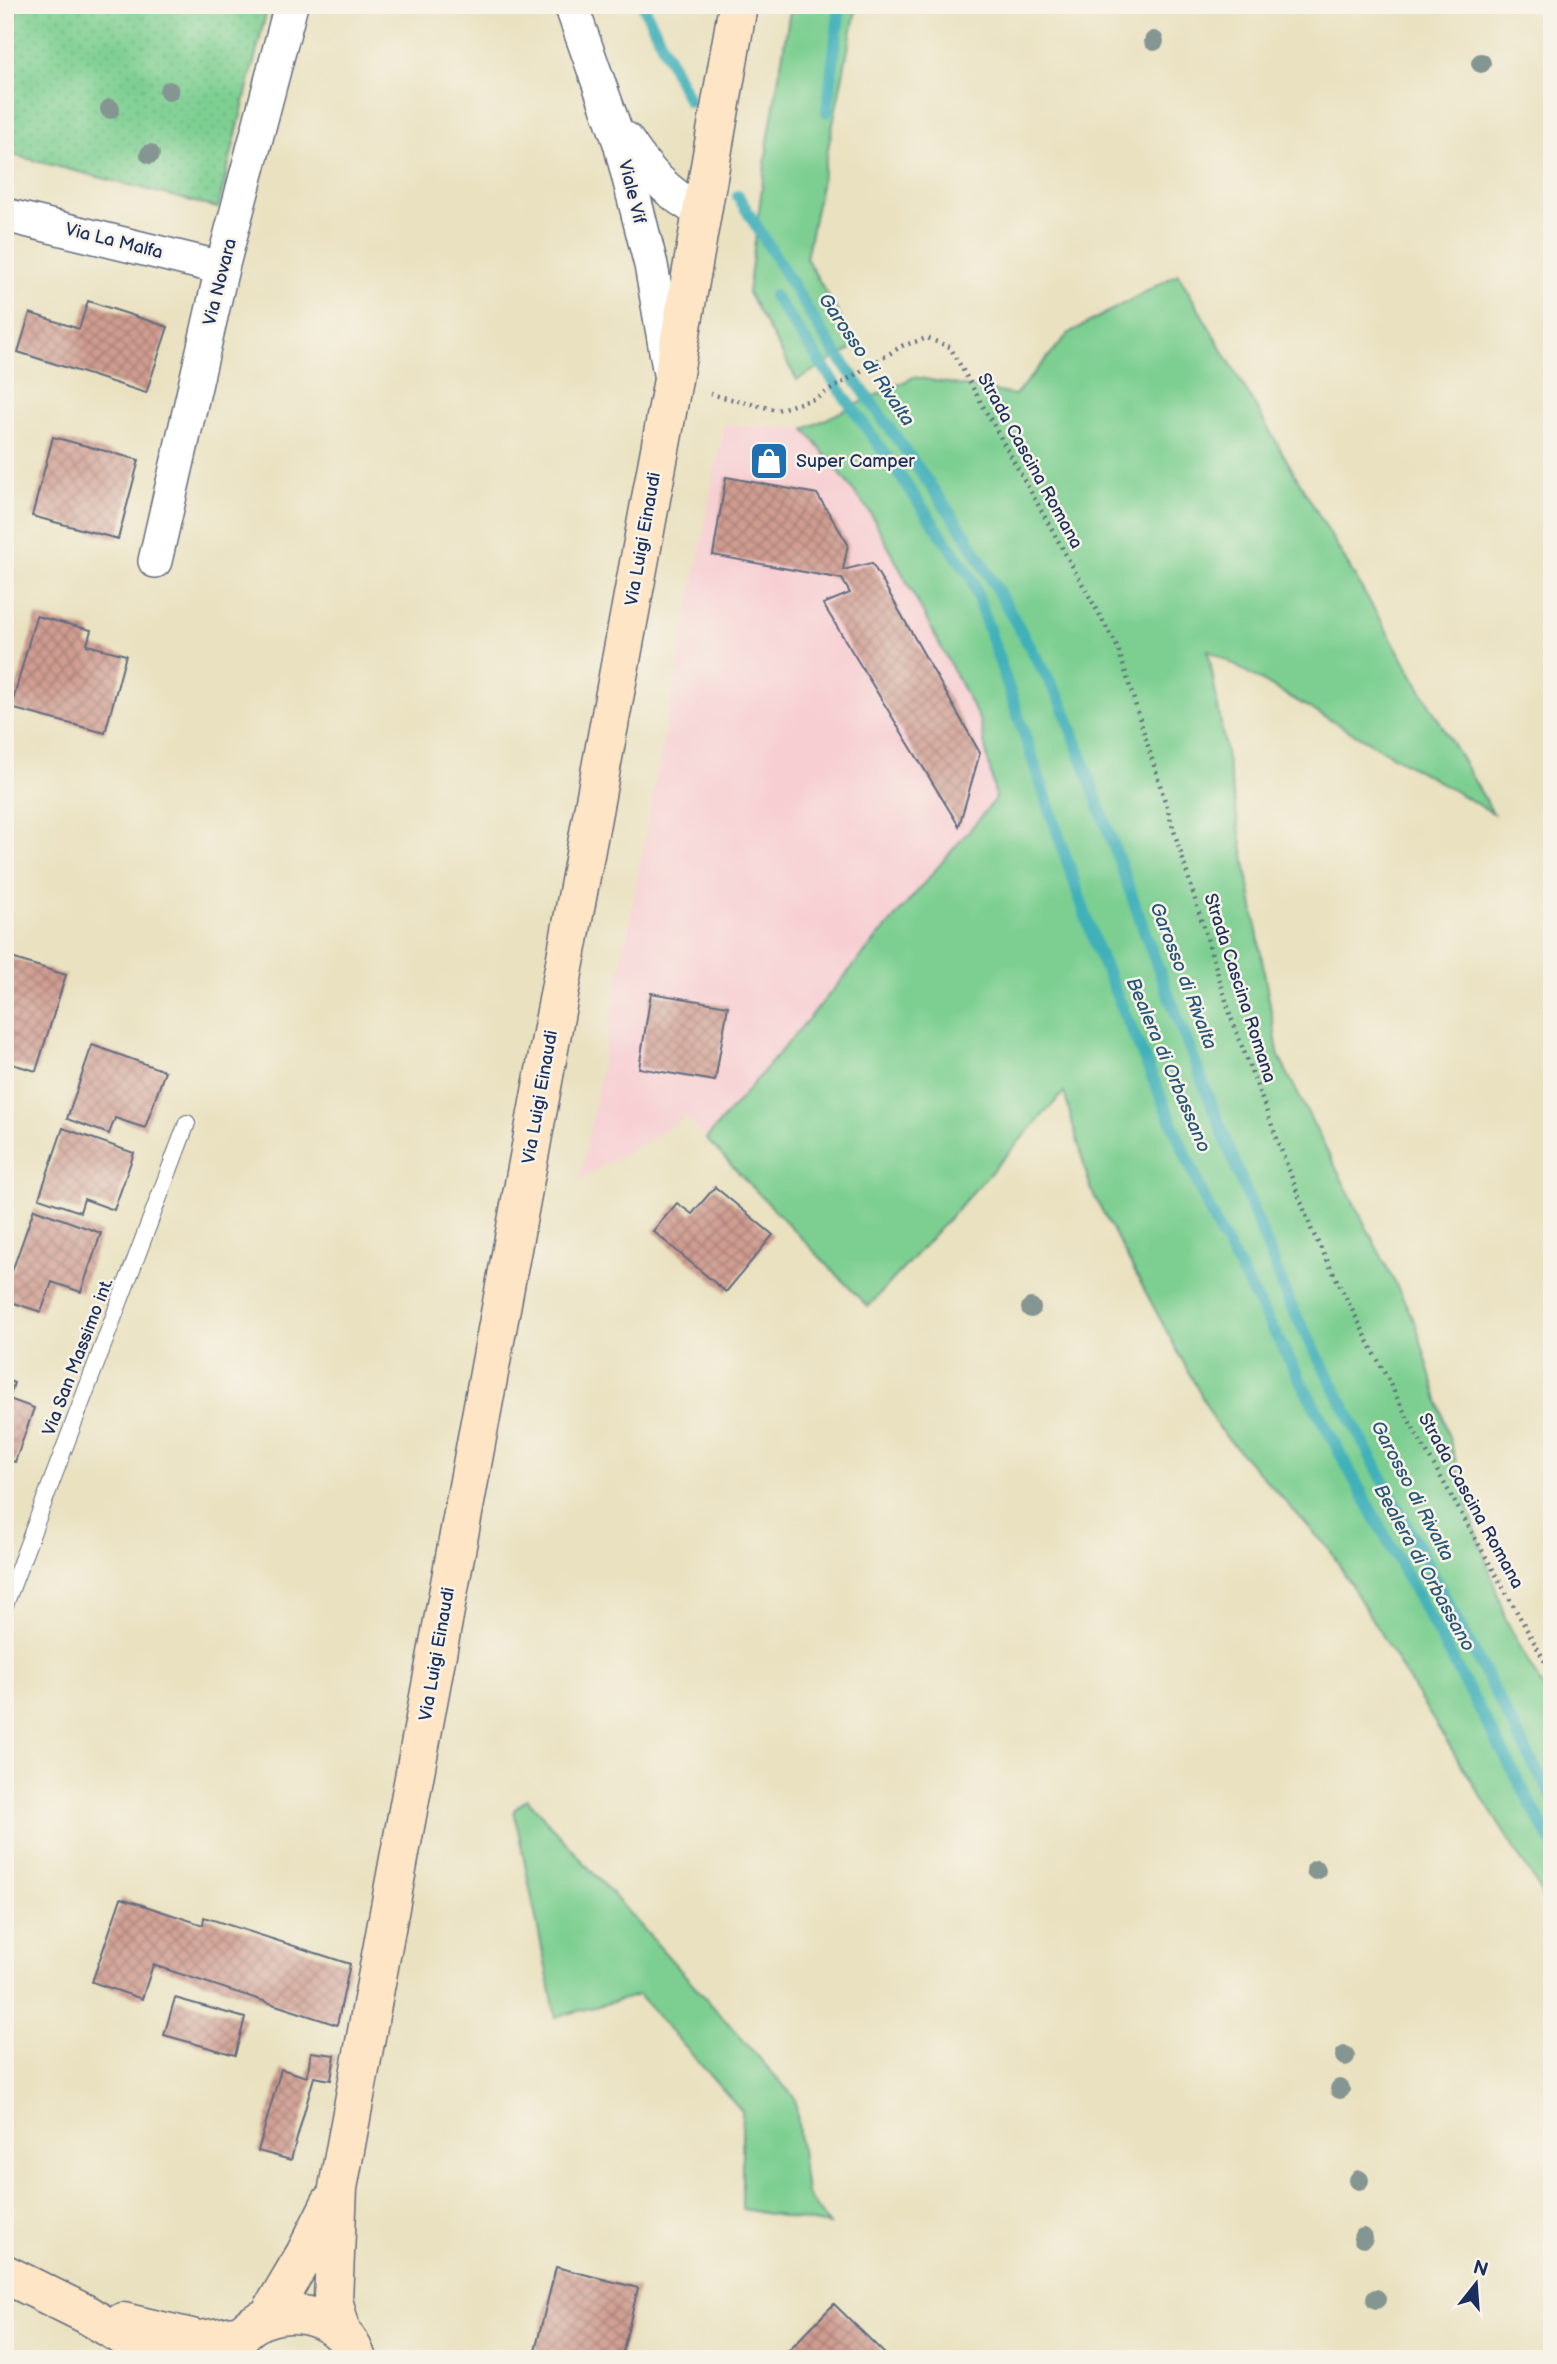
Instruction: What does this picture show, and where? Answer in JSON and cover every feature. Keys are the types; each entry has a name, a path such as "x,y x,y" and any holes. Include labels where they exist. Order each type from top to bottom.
{"main road":[{"name":"Via Luigi Einaudi","path":"349,2346 333,2299 338,2188 672,385 738,5"},
{"name":"Via Luigi Einaudi","path":"246,2337 305,2254 338,2188"},
{"path":"5,2274 83,2313 162,2359"},
{"name":"Via Luigi Einaudi","path":"246,2337 288,2312 308,2314 327,2321 349,2346"},
{"path":"83,2313 200,2340 246,2337"}],"street":[{"name":"Via Novara","path":"155,561 222,268 290,5"},
{"name":"Viale Vif","path":"571,5 620,143 651,265 672,385"},
{"path":"610,113 642,164 666,190 684,204 702,212"},
{"name":"Via La Malfa","path":"5,215 222,268"}],"lane":[{"name":"Via San Massimo int.","path":"5,1605 187,1123"}],"path":[{"name":"Strada Cascina Romana","path":"672,385 777,410 817,398 902,346 927,338 950,347 1118,648 1232,1020 1312,1231 1409,1421 1552,1674"}],"shaded area":[{"path":"724,424 805,429 870,512 981,721 996,799 706,1139 686,1117 580,1180"}],"green space":[{"path":"18,5 268,5 218,208 5,153 5,47"},
{"path":"791,5 857,5 806,258 857,346 797,380 748,293 769,135"},
{"path":"1178,274 1493,813 1208,650 1279,1057 1416,1324 1473,1521 1506,1620 1552,1706 1552,1924 1539,1888 1330,1550 1219,1429 1091,1190 1064,1092 868,1307 706,1139 996,799 980,721 870,512 805,429 914,377 1015,395 1069,333"},
{"path":"527,1799 795,2098 806,2193 829,2225 742,2209 742,2111 639,1995 556,2017 514,1810"}],"building":[{"path":"88,301 168,327 146,393 18,352 30,313 79,329"},
{"path":"53,437 139,460 118,539 32,516"},
{"path":"726,477 817,494 848,544 843,570 872,563 980,753 959,826 823,604 850,593 842,579 713,555"},
{"path":"36,616 91,630 87,645 126,655 105,733 11,708"},
{"path":"5,956 66,975 36,1071 5,1062"},
{"path":"651,993 728,1006 715,1081 639,1068"},
{"path":"92,1045 165,1071 145,1128 115,1118 109,1134 67,1119"},
{"path":"63,1128 134,1153 114,1210 84,1199 80,1212 39,1198"},
{"path":"715,1187 773,1235 726,1292 653,1231 677,1203 692,1214"},
{"path":"34,1209 101,1233 81,1292 52,1282 41,1312 5,1300 5,1291"},
{"path":"5,1380 14,1383 9,1399 34,1408 15,1462 5,1459"},
{"path":"121,1898 203,1925 204,1917 350,1964 337,2025 153,1965 142,1999 92,1982"},
{"path":"175,1998 245,2018 235,2055 164,2035"},
{"path":"311,2052 335,2055 331,2080 314,2077 291,2160 258,2151 281,2069 307,2077"},
{"path":"556,2267 638,2288 621,2359 533,2359"},
{"path":"834,2304 890,2359 780,2359"}],"waterway":[{"name":"Garosso di Rivalta","path":"643,5 689,101"},
{"name":"Bealera di Orbassano","path":"827,112 840,5"},
{"name":"Garosso di Rivalta","path":"738,196 824,336 967,537 1062,703 1155,960 1289,1302 1533,1764 1552,1795"},
{"name":"Bealera di Orbassano","path":"774,296 971,577 1097,949 1216,1225 1552,1843"}],"place":[{"name":"Super Camper","path":"769,461"}]}
